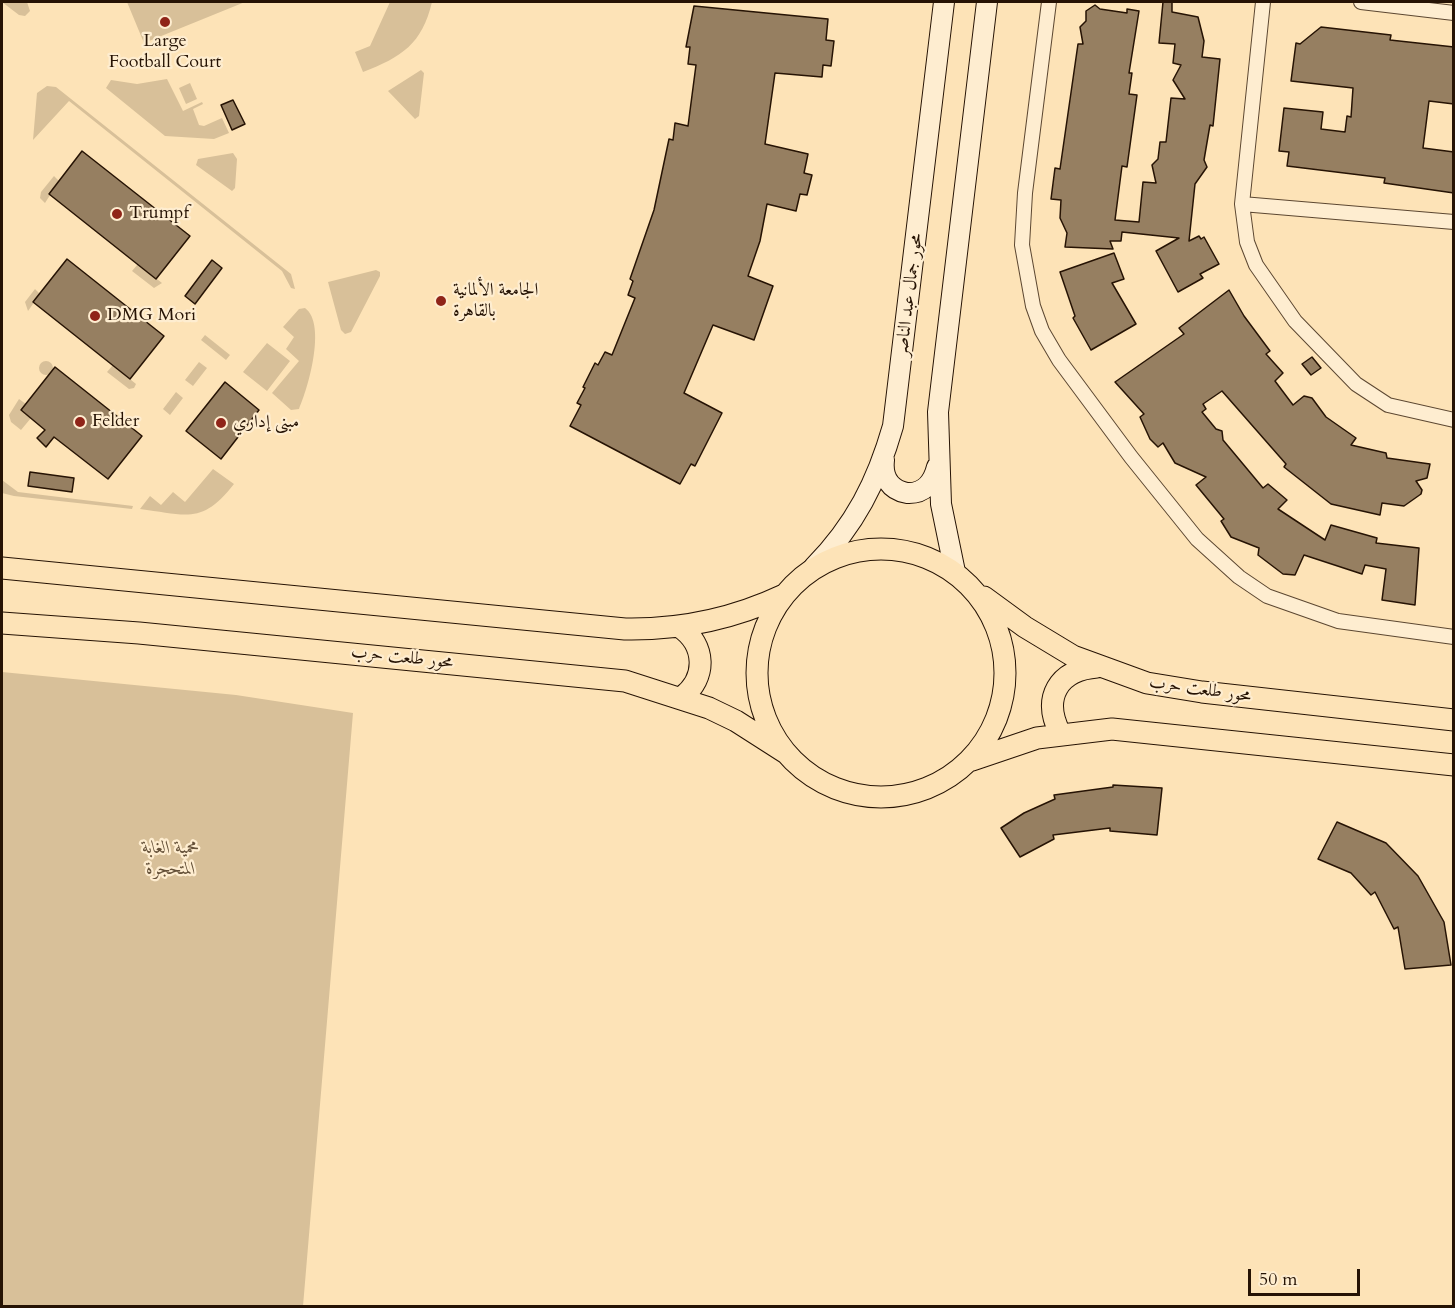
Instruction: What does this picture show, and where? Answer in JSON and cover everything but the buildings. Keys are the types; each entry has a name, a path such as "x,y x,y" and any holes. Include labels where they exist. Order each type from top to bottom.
{"main road":[{"name":"محور جمال عبد الناصر","path":"814,567 846,532 859,513 884,457 897,403 944,2"},
{"path":"955,572 945,527 938,465 940,385 987,2"},
{"path":"884,457 886,478 895,489 907,493 925,489 934,478 938,465"},
{"path":"894,548 936,560 955,572 972,587 986,606 997,626 1003,648 1005,671 1000,711 982,746 969,761 937,784 918,792 878,798 857,795 828,785 801,768 786,753 764,716 757,673 764,631 784,595 814,567 852,551 894,548"},
{"path":"2,568 625,629 680,627 738,614 784,595"},
{"name":"محور طلعت حرب","path":"972,587 1048,643 1097,667 1173,688 1454,720"},
{"name":"محور طلعت حرب","path":"2,623 151,634 625,681 682,697 736,721 786,753"},
{"path":"680,627 697,645 701,662 698,678 682,697"},
{"path":"1060,733 1053,719 1052,703 1057,688 1067,675 1081,668 1097,667"},
{"path":"969,761 1014,744 1060,733 1138,730 1454,765"}],"street":[{"path":"1049,2 1025,193 1022,245 1033,306 1059,360 1124,448 1197,539 1239,578 1267,596 1338,621 1454,637"},
{"path":"1263,2 1242,204 1247,242 1256,265 1295,321 1356,384 1388,405 1454,420"},
{"path":"1361,2 1424,5 1454,14"},
{"path":"1242,204 1454,222"}],"green space":[{"path":"2,2 27,2 30,11 25,16 19,15"},
{"name":"Large Football Court","path":"127,2 245,2 144,43"},
{"path":"390,2 432,2 428,16 416,39 389,61 363,72 355,52 370,46"},
{"path":"421,70 424,73 419,116 415,119 388,91"},
{"path":"167,79 183,111 202,102 203,104 193,109 199,125 204,126 222,118 229,133 214,139 165,136 106,88 111,80 137,84"},
{"path":"190,83 197,99 186,104 179,88"},
{"path":"47,86 56,87 291,274 295,289 291,288 282,271 69,101 33,140 37,93"},
{"path":"233,153 237,159 235,188 232,191 196,165 198,159"},
{"path":"54,176 59,181 45,203 40,198 41,192"},
{"path":"138,264 162,283 154,288 132,271"},
{"path":"376,270 380,272 380,276 351,332 345,334 341,330 328,282"},
{"path":"35,289 40,294 28,311 25,302"},
{"path":"305,308 315,328 314,357 299,409 291,410 272,393 299,361 286,349 294,337 283,327 299,309"},
{"path":"205,335 230,355 226,360 201,340"},
{"path":"267,343 290,361 267,391 243,372"},
{"path":"46,361 51,363 53,368 51,373 46,375 41,373 39,368 41,363"},
{"path":"199,362 207,368 193,386 185,380"},
{"path":"113,365 136,384 134,388 129,389 107,372"},
{"path":"176,392 183,398 170,415 163,409"},
{"path":"19,399 26,404 21,411 31,418 21,430 11,422 9,415"},
{"path":"213,469 234,484 223,497 203,512 182,515 140,509 150,496 161,505 173,492 185,502"},
{"path":"2,480 18,492 133,506 132,509 14,496 2,493"},
{"name":"محمية الغابة المتحجرة","path":"2,672 236,695 353,713 303,1306 2,1306"}],"place":[{"name":"Large Football Court","path":"165,22"},
{"name":"Trumpf","path":"117,214"},
{"name":"الجامعة الألمانية بالقاهرة","path":"441,301"},
{"name":"DMG Mori","path":"95,316"},
{"name":"Felder","path":"80,422"},
{"name":"مبنى إداري","path":"221,423"}]}
